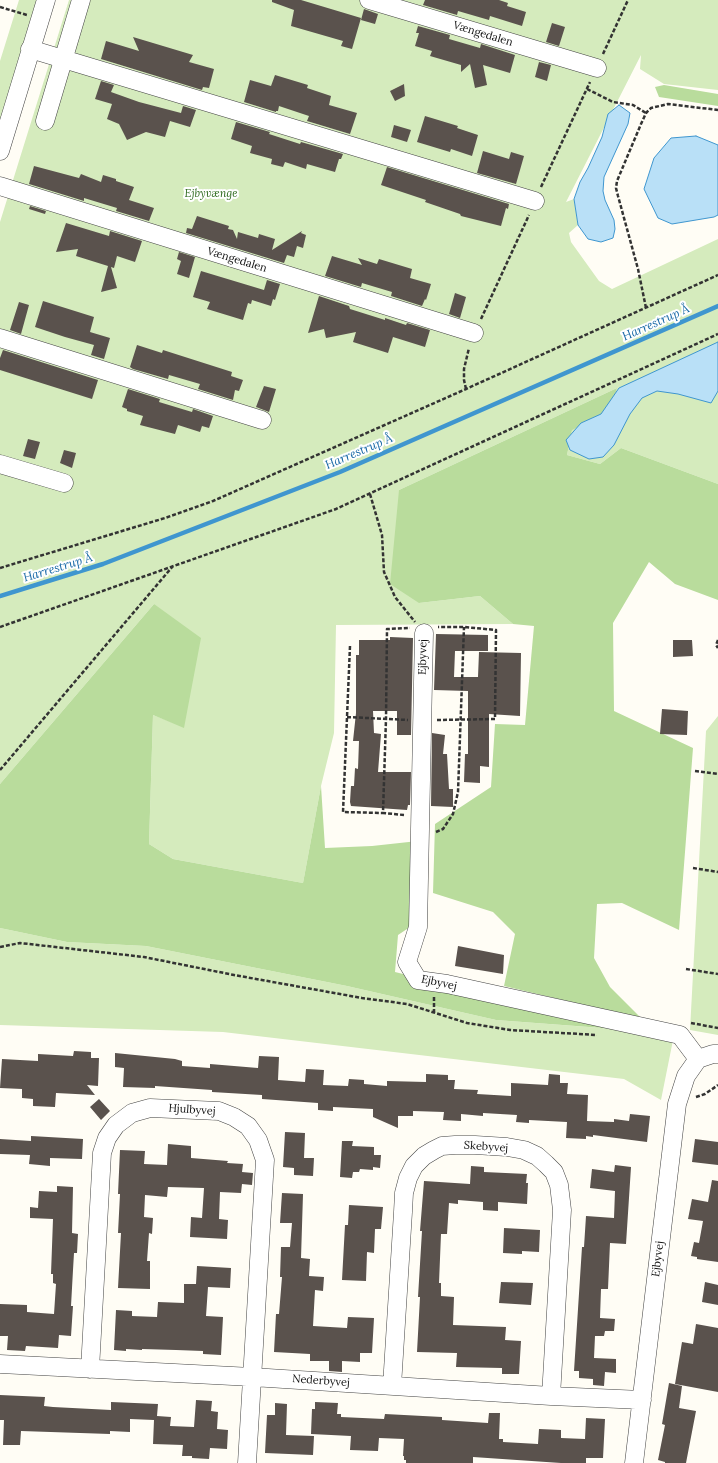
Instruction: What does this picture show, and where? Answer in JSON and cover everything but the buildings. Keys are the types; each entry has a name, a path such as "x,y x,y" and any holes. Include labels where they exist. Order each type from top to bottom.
{"street":[{"path":"0,151 46,0"},
{"path":"45,121 81,0"},
{"name":"Vængedalen","path":"369,0 597,68"},
{"path":"30,49 535,201"},
{"name":"Vængedalen","path":"0,186 474,334"},
{"path":"0,338 262,420"},
{"path":"0,464 64,483"},
{"name":"Ejbyvej","path":"422,630 422,720 418,927 407,962 418,980 447,984 680,1035 698,1059 686,1076 677,1104 634,1463"},
{"path":"698,1059 712,1054 718,1054"},
{"name":"Hjulbyvej","path":"90,1369 102,1152 107,1138 116,1125 132,1113 150,1108 219,1111 234,1117 248,1126 258,1140 265,1160 247,1463"},
{"name":"Skebyvej","path":"392,1386 404,1193 408,1178 414,1166 424,1156 442,1146 507,1147 524,1150 537,1156 554,1172 559,1184 562,1210 551,1396"},
{"name":"Nederbyvej","path":"0,1364 642,1400"}],"path":[{"path":"0,7 16,12"},
{"path":"587,89 613,102 633,105 646,113"},
{"path":"646,308 636,263 616,188 626,158 646,113 651,108 668,104 718,110"},
{"path":"0,568 165,518 214,501 718,275"},
{"path":"0,627 336,509 718,334"},
{"path":"370,494 382,535 384,572 395,597 422,630"},
{"path":"0,770 174,566"},
{"path":"347,717 386,719 422,720 495,719 496,630 464,627 427,627 422,630 387,628 386,719 383,813"},
{"path":"420,838 443,829 453,814 458,792 464,627"},
{"path":"718,640 716,645 718,648"},
{"path":"350,646 343,812 420,816"},
{"path":"695,771 718,774"},
{"path":"693,868 718,872"},
{"path":"0,947 20,943 144,957 362,998 408,1004 467,1023 510,1030 603,1035"},
{"path":"686,969 718,974"},
{"path":"690,1023 718,1028"}],"green space":[{"path":"19,0 41,0 0,129 0,61"},
{"name":"Ejbyvænge","path":"69,0 718,0 718,90 664,84 640,69 641,55 566,202 574,199 578,225 569,233 571,242 599,281 612,289 718,239 718,484 621,448 600,464 567,455 572,429 612,409 617,388 399,490 419,603 480,596 513,624 336,625 334,733 321,786 303,883 173,859 149,844 153,715 184,727 154,604 0,784 0,222"},
{"path":"664,85 718,94 718,106 659,97 655,87"},
{"path":"617,388 612,409 572,430 567,455 600,464 621,448 718,484 718,600 675,584 649,562 613,623 614,711 693,748 679,930 622,903 597,904 594,958 610,987 642,1019 504,986 515,934 493,912 433,893 435,824 491,787 495,724 525,725 534,626 513,624 480,596 419,603 390,584 399,490"},
{"path":"154,604 201,638 184,728 153,715 149,844 173,859 303,883 321,786 325,848 372,846 418,841 416,923 398,935 395,972 629,1030 496,1020 347,986 146,946 67,942 0,928 0,784"},
{"path":"718,716 718,1035 690,1030 706,731"},
{"path":"0,928 67,942 146,946 347,986 496,1020 628,1030 673,1040 661,1100 624,1079 223,1032 0,1025"}],"water":[{"path":"619,105 630,113 628,124 604,177 603,191 605,200 614,220 615,229 613,238 601,242 588,239 578,225 574,199 580,182 602,137 608,114"},
{"path":"696,136 718,145 718,215 672,224 658,218 644,189 654,158 671,138"},
{"path":"718,342 718,391 711,403 678,394 657,391 642,398 630,414 614,445 603,457 589,459 570,450 566,440 581,423 601,414 619,388"}],"waterway":[{"name":"Harrestrup Å","path":"0,596 103,564 340,472 718,306"}]}
